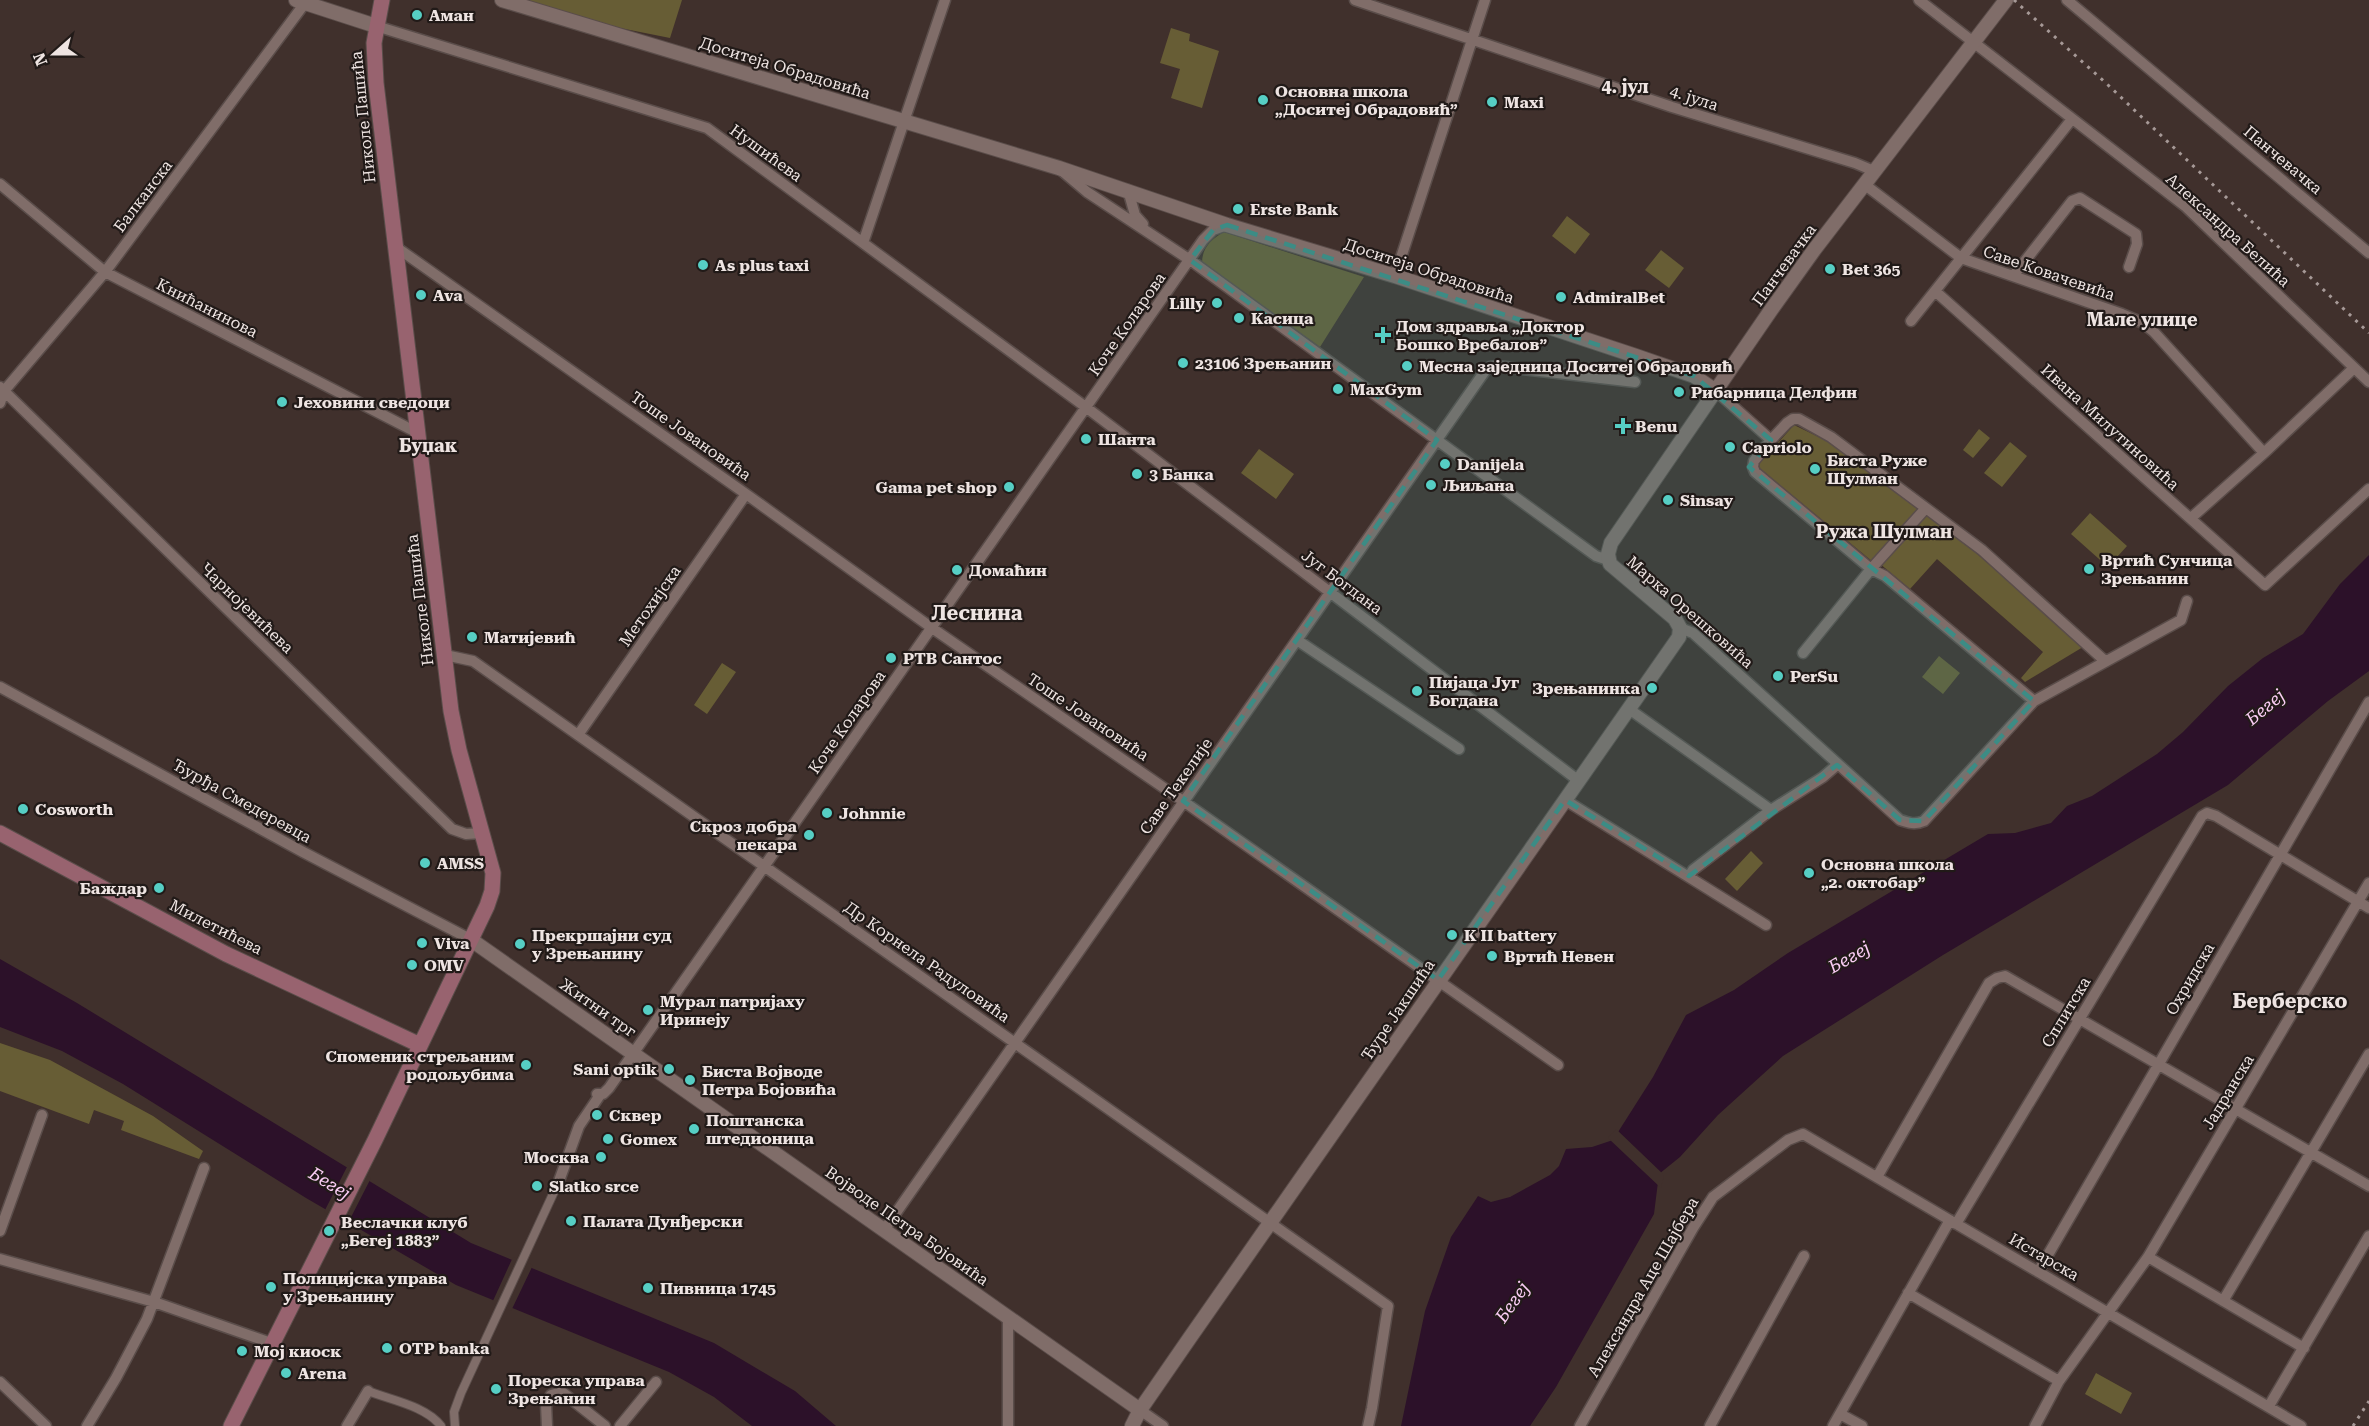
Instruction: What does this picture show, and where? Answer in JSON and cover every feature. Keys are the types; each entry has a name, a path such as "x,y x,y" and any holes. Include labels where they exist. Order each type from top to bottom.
{"main road":[{"name":"Николе Пашића","path":"231,1426 375,1140 487,906 493,883 493,873 459,750 451,711 375,69 376,26 382,0"},
{"name":"Милетићева","path":"0,833 226,954 420,1045"}],"street":[{"name":"Доситеја Обрадовића","path":"502,0 1128,190 1227,225 1395,276 1694,376 1716,391"},
{"path":"863,243 945,0"},
{"name":"4. јула","path":"1355,0 1874,171"},
{"path":"1395,276 1485,0"},
{"name":"Александра Белића","path":"1919,0 2185,206 2369,382"},
{"name":"Панчевачка","path":"1608,560 1611,543 1771,310 1864,184 2006,0"},
{"name":"Панчевачка","path":"2067,0 2369,253"},
{"path":"301,1 376,26"},
{"name":"Балканска","path":"0,403 2,389 105,272 301,1"},
{"name":"Нушићева","path":"376,26 707,128 1087,408"},
{"path":"1911,321 2072,119"},
{"name":"Доситеја Обрадовића","path":"1059,168 1087,192 1150,233"},
{"name":"Книћанинова","path":"0,184 105,272 418,433"},
{"name":"Саве Ковачевића","path":"1864,184 1961,258 2014,275 2143,323 2264,453"},
{"path":"1128,190 1135,215 1150,233 1437,440"},
{"path":"2014,275 2072,201 2080,198 2136,234 2137,244 2128,267"},
{"name":"Коче Коларова","path":"632,1052 1190,260 1208,235 1219,227 1227,225"},
{"name":"Тоше Јовановића","path":"396,247 932,628 1183,801 1558,1065"},
{"name":"Ивана Милутиновића","path":"1935,291 2265,585 2369,489"},
{"name":"Саве Текелије","path":"884,1230 1485,371 1497,366 1635,382"},
{"path":"2191,518 2354,368"},
{"name":"Чарнојевићева","path":"2,389 452,829 466,834 482,833"},
{"path":"1716,391 1771,441"},
{"name":"Југ Богдана","path":"1087,408 1579,781"},
{"path":"2105,661 1982,550 1831,437 1800,419 1793,419 1786,423 1754,461 1755,472 1872,569 1885,576 2034,701 2181,620 2187,601"},
{"name":"Марка Орешковића","path":"1437,440 1596,555 1608,560 1618,573 1675,619 1680,628 1693,633 1900,820 1910,824 1924,821 2034,701"},
{"name":"Метохијска","path":"578,735 746,494"},
{"path":"1803,653 1926,508"},
{"name":"Ђуре Јакшића","path":"1132,1426 1140,1410 1270,1222 1679,637 1680,628"},
{"path":"1296,640 1460,749"},
{"name":"Др Корнела Радуловића","path":"445,655 473,661 1388,1306 1368,1426"},
{"name":"Ђурђа Смедеревца","path":"0,687 303,852 470,939"},
{"name":"Охридска","path":"2038,1272 2369,702"},
{"path":"1629,709 1771,810"},
{"path":"1689,876 1693,870 1771,810 1824,777 1837,765"},
{"path":"1565,800 1766,925"},
{"name":"Сплитска","path":"1833,1426 1908,1293 2080,1018 2202,816 2207,813 2216,816 2280,854"},
{"path":"2280,854 2369,908"},
{"name":"Јадранска","path":"2035,1426 2059,1381 2148,1257 2369,883"},
{"name":"Житни трг","path":"455,1426 454,1412 490,1327 559,1181 579,1126 598,1095 609,1088 632,1052 470,939"},
{"path":"1877,1177 1989,983 2001,976 2009,977 2369,1186"},
{"name":"Војводе Петра Бојовића","path":"632,1052 1163,1426"},
{"path":"2223,1300 2369,1054"},
{"path":"0,1231 42,1115"},
{"name":"Истарска","path":"1803,1134 2301,1426"},
{"name":"Александра Аце Шајбера","path":"1580,1426 1713,1197 1788,1140 1803,1134"},
{"path":"87,1426 117,1378 154,1302 204,1167"},
{"path":"2269,1406 2369,1236"},
{"path":"1710,1426 1804,1256"},
{"path":"2148,1257 2304,1348"},
{"path":"0,1259 154,1302 271,1343"},
{"path":"1908,1293 2059,1381"},
{"path":"1008,1317 1008,1426"},
{"path":"0,1382 46,1426"},
{"path":"620,1426 656,1382"},
{"path":"346,1426 368,1391 429,1415 441,1426"},
{"path":"547,1426 546,1404 551,1395 562,1392 606,1426"},
{"path":"1840,1414 1862,1426"}],"highlighted area":[{"path":"1227,225 1694,376 1771,440 1749,467 2034,701 1924,821 1900,820 1837,765 1689,876 1565,800 1438,980 1183,801 1437,440 1190,260 1213,230"}],"shaded area":[{"path":"522,0 682,0 670,38 610,26"},
{"path":"1171,28 1190,34 1189,41 1219,51 1202,108 1171,98 1180,69 1160,63"},
{"path":"1567,216 1590,234 1575,254 1552,236"},
{"path":"1224,232 1364,277 1320,347 1202,263 1208,245"},
{"path":"1661,250 1684,268 1669,288 1645,270"},
{"path":"1794,425 1829,442 1920,508 1873,562 1757,466"},
{"path":"1979,429 1990,438 1973,458 1963,450"},
{"path":"2010,442 2027,456 2002,487 1984,473"},
{"path":"1259,449 1294,474 1276,499 1241,473"},
{"path":"1926,509 2083,647 2025,682 2021,678 2043,652 1937,559 1910,589 1879,563"},
{"path":"2090,513 2127,546 2108,567 2071,534"},
{"path":"1939,656 1960,673 1943,694 1922,677"},
{"path":"722,663 736,672 707,714 694,705"},
{"path":"1751,851 1763,863 1737,891 1725,879"},
{"path":"0,1043 50,1060 153,1116 203,1151 199,1159 121,1130 124,1121 94,1110 89,1124 0,1091"},
{"path":"2096,1373 2132,1393 2121,1414 2085,1394"}],"water":[{"name":"Бегеј","path":"2369,555 2369,671 2328,701 2228,785 1943,955 1783,1056 1718,1115 1680,1157 1659,1174 1654,1214 1556,1387 1530,1426 1401,1426 1425,1311 1451,1237 1478,1196 1491,1202 1510,1197 1550,1175 1559,1166 1566,1149 1592,1147 1613,1140 1653,1077 1686,1015 1734,990 1788,953 1988,834 2015,833 2051,823 2067,806 2092,796 2157,754 2183,732 2228,686 2263,658 2303,634 2340,584"},
{"name":"Бегеј","path":"0,959 77,1003 471,1243 714,1343 795,1391 836,1426 752,1426 714,1397 669,1372 456,1285 306,1198 123,1084 62,1051 0,1027"}],"pier":[{"path":"1616,1129 1664,1175 1661,1188 1608,1138"},
{"path":"348,1165 371,1178 347,1225 324,1212"},
{"path":"513,1257 533,1265 511,1311 492,1303"}],"railway":[{"path":"2014,0 2108,85 2369,333"},
{"path":"2353,1426 2369,1401"}],"place":[{"name":"Аман","path":"417,15"},
{"name":"Основна школа „Доситеј Обрадовић”","path":"1263,100"},
{"name":"Maxi","path":"1492,102"},
{"name":"Erste Bank","path":"1238,209"},
{"name":"As plus taxi","path":"703,265"},
{"name":"Bet 365","path":"1830,269"},
{"name":"Ava","path":"421,295"},
{"name":"AdmiralBet","path":"1561,297"},
{"name":"Lilly","path":"1217,303"},
{"name":"Касица","path":"1239,318"},
{"name":"Дом здравља „Доктор Бошко Вребалов”","path":"1383,335"},
{"name":"23106 Зрењанин","path":"1183,363"},
{"name":"Месна заједница Доситеј Обрадовић","path":"1407,366"},
{"name":"MaxGym","path":"1338,389"},
{"name":"Рибарница Делфин","path":"1679,392"},
{"name":"Јеховини сведоци","path":"282,402"},
{"name":"Benu","path":"1623,426"},
{"name":"Шанта","path":"1086,439"},
{"name":"Capriolo","path":"1730,447"},
{"name":"Danijela","path":"1445,464"},
{"name":"Биста Руже Шулман","path":"1815,469"},
{"name":"3 Банка","path":"1137,474"},
{"name":"Љиљана","path":"1431,485"},
{"name":"Gama pet shop","path":"1009,487"},
{"name":"Sinsay","path":"1668,500"},
{"name":"Вртић Сунчица Зрењанин","path":"2089,569"},
{"name":"Домаћин","path":"957,570"},
{"name":"Матијевић","path":"472,637"},
{"name":"РТВ Сантос","path":"891,658"},
{"name":"PerSu","path":"1778,676"},
{"name":"Зрењанинка","path":"1652,688"},
{"name":"Пијаца Југ Богдана","path":"1417,691"},
{"name":"Cosworth","path":"23,809"},
{"name":"Johnnie","path":"827,813"},
{"name":"Скроз добра пекара","path":"809,835"},
{"name":"AMSS","path":"425,863"},
{"name":"Основна школа „2. октобар”","path":"1809,873"},
{"name":"Баждар","path":"159,888"},
{"name":"K II battery","path":"1452,935"},
{"name":"Viva","path":"422,943"},
{"name":"Прекршајни суд у Зрењанину","path":"520,944"},
{"name":"Вртић Невен","path":"1492,956"},
{"name":"OMV","path":"412,965"},
{"name":"Мурал патријаху Иринеју","path":"648,1010"},
{"name":"Споменик стрељаним родољубима","path":"526,1065"},
{"name":"Sani optik","path":"669,1069"},
{"name":"Биста Војводе Петра Бојовића","path":"690,1080"},
{"name":"Сквер","path":"597,1115"},
{"name":"Поштанска штедионица","path":"694,1129"},
{"name":"Gomex","path":"608,1139"},
{"name":"Москва","path":"601,1157"},
{"name":"Slatko srce","path":"537,1186"},
{"name":"Палата Дунђерски","path":"571,1221"},
{"name":"Веслачки клуб „Бегеј 1883”","path":"329,1231"},
{"name":"Полицијска управа у Зрењанину","path":"271,1287"},
{"name":"Пивница 1745","path":"648,1288"},
{"name":"OTP banka","path":"387,1348"},
{"name":"Мој киоск","path":"242,1351"},
{"name":"Arena","path":"286,1373"},
{"name":"Пореска управа Зрењанин","path":"496,1389"}],"district":[{"name":"4. јул","path":"1625,86"},
{"name":"Мале улице","path":"2142,319"},
{"name":"Буџак","path":"428,445"},
{"name":"Ружа Шулман","path":"1884,531"},
{"name":"Леснина","path":"977,613"},
{"name":"Берберско","path":"2290,1001"}]}
